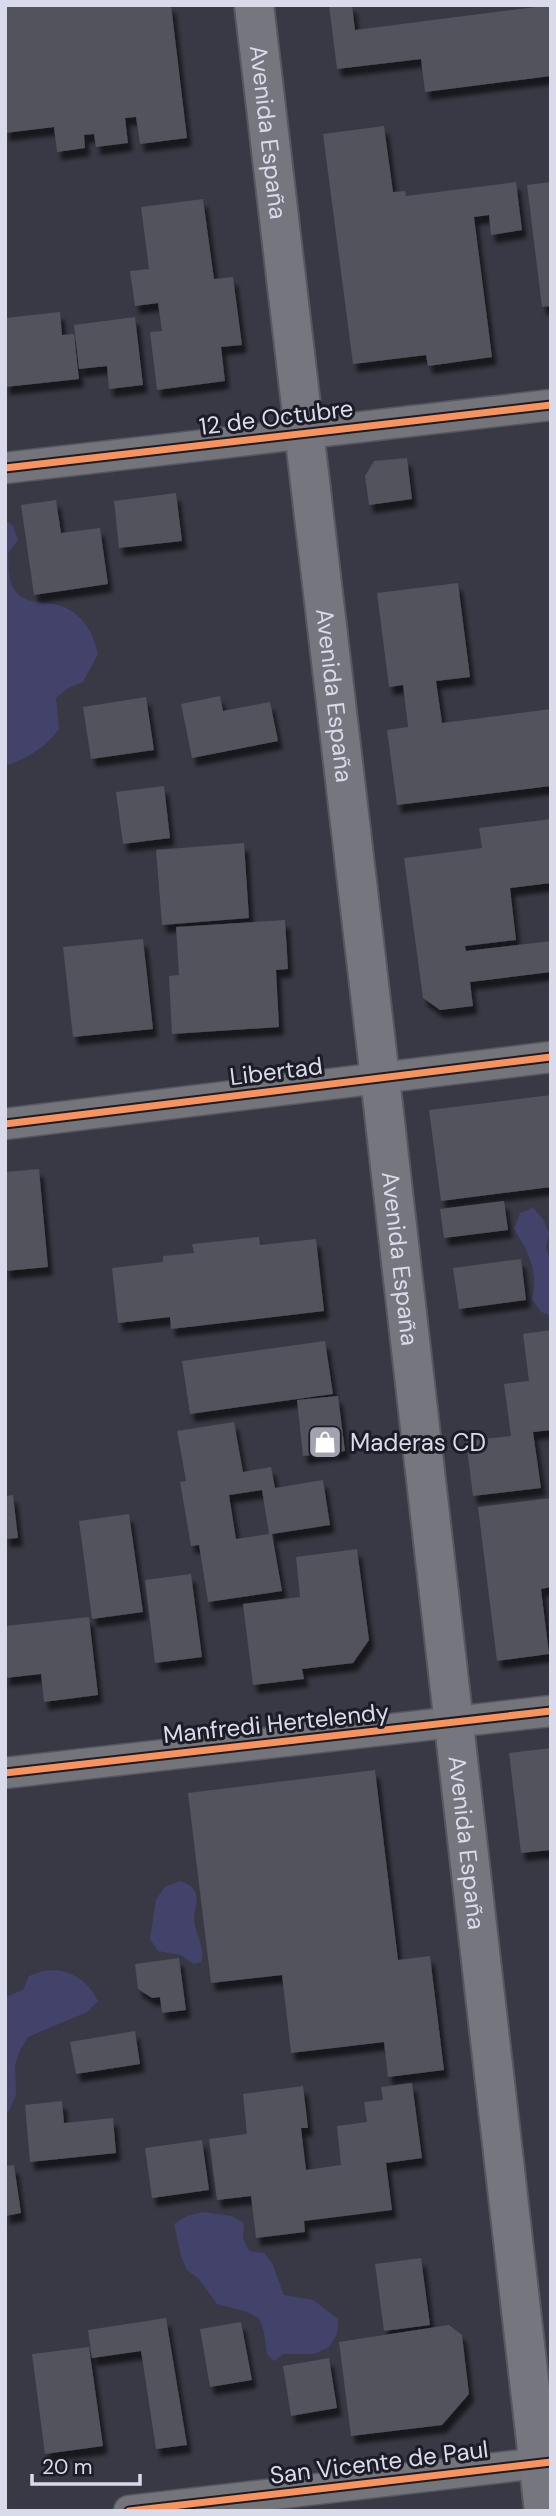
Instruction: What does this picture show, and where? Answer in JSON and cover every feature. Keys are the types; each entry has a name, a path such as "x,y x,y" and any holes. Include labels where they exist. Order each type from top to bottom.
{"main road":[{"name":"Avenida España","path":"254,5 453,1722 544,2462 544,2511"}],"street":[{"name":"12 de Octubre","path":"5,468 551,405"},
{"name":"Libertad","path":"5,1124 551,1057"},
{"name":"Manfredi Hertelendy","path":"5,1773 551,1711"},
{"name":"San Vicente de Paul","path":"129,2511 544,2462"}],"shaded area":[{"path":"5,520 13,526 18,540 8,553 10,578 16,592 28,600 57,605 71,611 83,621 91,633 98,654 83,682 68,688 56,698 59,729 35,752 5,766"},
{"path":"533,1208 543,1219 549,1233 546,1247 551,1264 551,1316 541,1312 532,1299 534,1280 531,1262 514,1229 520,1213"},
{"path":"180,1881 191,1887 197,1897 194,1914 202,1956 201,1962 194,1964 181,1955 158,1951 150,1939 156,1899 165,1887"},
{"path":"57,1970 82,1980 98,2001 87,2012 28,2037 15,2065 16,2095 9,2111 5,2112 5,1997 23,1990 29,1976"},
{"path":"202,2212 232,2216 244,2223 243,2238 249,2251 264,2253 272,2263 284,2295 313,2300 338,2319 337,2334 329,2347 314,2354 283,2354 274,2361 267,2354 259,2318 245,2311 217,2304 199,2279 187,2270 174,2224 187,2216"}],"building":[{"path":"5,5 171,5 187,138 140,144 136,117 125,118 128,143 96,147 94,134 84,135 85,148 57,152 54,127 5,133"},
{"path":"329,5 352,5 355,30 551,5 551,76 425,92 421,59 337,69"},
{"path":"384,126 393,192 405,191 406,196 516,182 522,230 491,235 489,215 474,217 492,357 428,366 426,355 353,364 323,134"},
{"path":"551,182 551,306 542,307 527,185"},
{"path":"203,199 214,279 233,277 242,345 221,347 225,381 157,390 150,332 162,331 158,303 135,306 130,271 149,269 141,207"},
{"path":"60,312 62,335 74,334 79,379 5,387 5,318"},
{"path":"135,317 143,385 109,389 107,366 79,369 74,325"},
{"path":"407,458 412,499 369,505 365,476 374,461"},
{"path":"176,493 182,541 119,548 114,501"},
{"path":"56,500 61,533 100,528 108,584 34,595 21,505"},
{"path":"458,583 470,677 436,681 442,723 551,709 551,786 397,805 387,730 408,727 403,685 389,687 377,593"},
{"path":"220,696 223,711 270,702 278,741 192,758 181,704"},
{"path":"146,697 154,750 91,759 83,707"},
{"path":"164,786 170,838 123,844 116,792"},
{"path":"551,819 551,883 510,888 516,940 465,946 466,951 551,941 551,972 470,982 473,1006 440,1010 423,998 404,858 482,848 479,828"},
{"path":"244,843 249,918 162,925 156,850"},
{"path":"285,920 288,969 276,970 279,1027 172,1034 169,976 179,975 176,927"},
{"path":"143,939 153,1029 73,1037 63,947"},
{"path":"551,1095 551,1187 441,1201 429,1110"},
{"path":"39,1169 48,1267 5,1271 5,1172"},
{"path":"504,1201 508,1230 444,1238 440,1209"},
{"path":"259,1237 260,1245 316,1239 324,1311 171,1329 170,1317 118,1323 112,1268 163,1262 163,1256 194,1253 192,1244"},
{"path":"521,1259 526,1300 459,1309 453,1268"},
{"path":"551,1330 551,1430 533,1432 541,1488 473,1496 466,1441 511,1436 504,1384 529,1381 523,1334"},
{"path":"325,1341 333,1394 190,1414 182,1361"},
{"path":"338,1396 345,1451 303,1456 297,1400"},
{"path":"234,1422 243,1472 271,1467 275,1488 323,1480 330,1525 272,1534 282,1591 208,1602 199,1545 191,1546 180,1482 186,1481 177,1431","holes":["262,1490 269,1534 236,1539 229,1495"]},
{"path":"13,1495 18,1538 5,1539 5,1496"},
{"path":"551,1498 551,1587 541,1589 549,1654 497,1661 478,1507"},
{"path":"129,1514 143,1612 92,1619 79,1521"},
{"path":"357,1549 369,1640 353,1663 302,1669 304,1679 253,1685 243,1604 300,1597 296,1557"},
{"path":"191,1574 202,1657 155,1663 145,1580"},
{"path":"89,1617 98,1695 44,1702 41,1674 5,1678 5,1626"},
{"path":"551,1748 551,1850 521,1853 509,1753"},
{"path":"375,1770 398,1960 430,1956 444,2070 388,2077 384,2042 291,2053 282,1975 211,1983 188,1793"},
{"path":"179,1958 186,2010 162,2013 160,1997 152,1998 138,1989 135,1964"},
{"path":"135,2031 140,2064 76,2074 70,2042"},
{"path":"412,2083 422,2158 386,2163 392,2210 304,2221 305,2232 256,2238 251,2196 217,2200 209,2139 247,2134 243,2094 303,2086 308,2128 301,2128 306,2170 341,2165 337,2126 367,2122 364,2102 383,2100 381,2087"},
{"path":"62,2101 64,2123 113,2118 116,2153 30,2162 25,2105"},
{"path":"202,2140 209,2190 152,2198 145,2148"},
{"path":"14,2165 21,2213 5,2216 5,2166"},
{"path":"421,2258 430,2325 384,2331 375,2264"},
{"path":"166,2318 187,2445 156,2449 141,2351 92,2358 88,2330"},
{"path":"241,2322 252,2380 210,2387 200,2329"},
{"path":"449,2325 462,2335 469,2394 442,2425 351,2436 339,2342"},
{"path":"89,2347 103,2446 45,2454 32,2354"},
{"path":"329,2358 337,2408 291,2416 283,2366"}],"cycle path":[{"path":"5,468 551,405"},
{"path":"5,1124 551,1057"},
{"path":"5,1773 551,1711"},
{"path":"129,2511 551,2462"}],"place":[{"name":"Maderas CD","path":"325,1442"}]}
